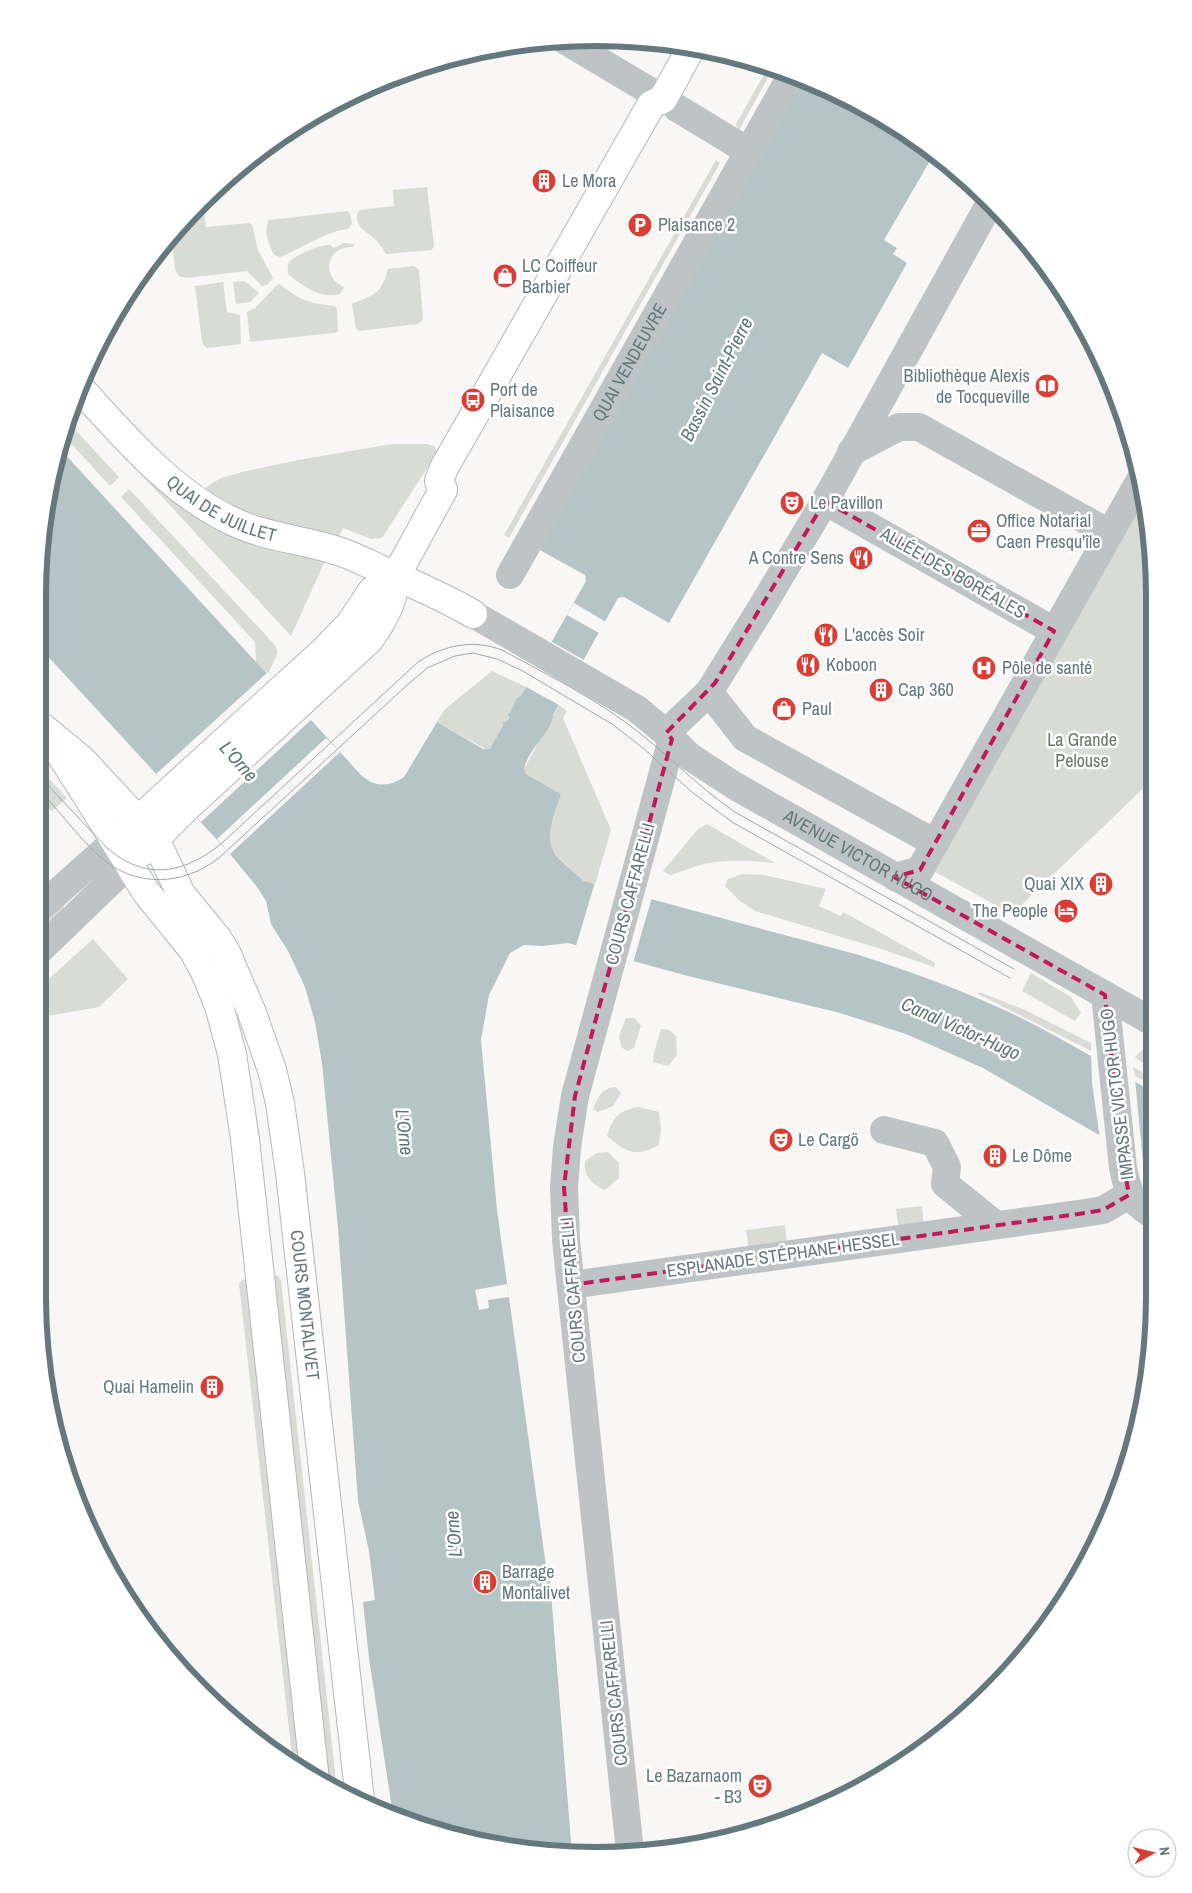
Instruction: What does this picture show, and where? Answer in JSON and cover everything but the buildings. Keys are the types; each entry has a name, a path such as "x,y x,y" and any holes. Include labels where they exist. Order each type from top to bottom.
{"main road":[{"path":"122,853 291,697 368,640 377,628 395,591 396,576 651,105 670,104 689,55"},
{"name":"QUAI DE JUILLET","path":"85,394 144,457 168,479 210,510 247,528 340,552 396,576"},
{"path":"396,576 428,590 473,614"},
{"path":"46,730 68,770 89,798 146,892 200,961 219,1006 232,1054 245,1139 314,1768"},
{"name":"COURS MONTALIVET","path":"46,730 82,760 146,830 181,894 217,938 237,975 263,1041 280,1103 292,1182 359,1793"}],"street":[{"path":"575,47 748,151"},
{"name":"QUAI VENDEUVRE","path":"510,575 788,81"},
{"path":"669,736 709,692 825,501 987,209"},
{"path":"852,452 899,427 920,427 1109,533"},
{"path":"907,874 935,843 1135,489"},
{"name":"ALLÉE DES BORÉALES","path":"825,501 1054,631"},
{"name":"AVENUE VICTOR HUGO","path":"473,614 637,709 690,756 716,774 907,874 1146,1018"},
{"path":"709,692 744,738 935,843"},
{"name":"COURS CAFFARELLI","path":"629,1846 566,1240 564,1187 566,1147 575,1096 633,881 669,736"},
{"path":"46,903 122,853"},
{"path":"46,943 122,853"},
{"name":"IMPASSE VICTOR HUGO","path":"1105,995 1121,1150 1129,1195 1146,1210"},
{"path":"884,1130 935,1143 946,1168 945,1184 996,1225"},
{"name":"ESPLANADE STÉPHANE HESSEL","path":"571,1285 1103,1210 1129,1195"}],"highlighted area":[{"path":"825,501 1054,631 920,870 894,877 1105,995 1121,1150 1129,1195 1103,1210 1085,1213 571,1285 564,1187 575,1096 672,739 666,733 715,683"}],"green space":[{"path":"765,73 770,74 739,130 736,124"},
{"path":"716,160 720,163 509,538 504,535"},
{"path":"427,187 434,245 432,250 386,254 377,242 358,224 357,216 359,210 394,206 393,190"},
{"path":"347,211 350,213 352,224 348,229 330,233 280,257 274,255 267,233 269,220"},
{"path":"201,213 204,213 206,227 249,223 252,225 258,250 273,278 267,285 262,286 247,271 186,278 179,276 175,269 173,246"},
{"path":"344,243 354,244 353,247 337,251 332,256 329,269 336,282 344,287 340,294 325,295 318,293 305,287 288,274 289,262 297,256 320,246 330,245 334,248"},
{"path":"414,266 419,270 422,321 417,324 359,331 356,328 352,304 371,296 378,290 384,281 388,269"},
{"path":"245,281 259,293 250,302 236,304 233,282"},
{"path":"223,282 227,312 240,315 241,344 208,348 204,346 202,341 195,286"},
{"path":"279,284 306,300 335,306 337,310 338,331 250,342 247,312 255,308"},
{"path":"73,427 119,477 110,486 69,441"},
{"path":"392,444 427,444 434,446 437,450 435,456 381,538 371,539 343,528 337,541 234,513 203,489 221,478 242,472 298,460"},
{"path":"114,445 159,482 326,559 291,636"},
{"path":"129,489 275,645 277,653 269,674 256,662 255,642 121,497"},
{"name":"La Grande Pelouse","path":"1139,510 1145,560 1146,596 1146,786 1012,914 935,872"},
{"path":"492,671 526,687 491,748 487,750 437,722 444,710"},
{"path":"559,705 567,711 563,718 611,830 595,885 578,876 553,851 550,837 552,822 561,794 526,774 524,769"},
{"path":"46,775 67,798 52,811 46,805"},
{"path":"707,824 775,863 722,861 704,864 670,875 663,871 698,829"},
{"path":"742,874 764,875 826,889 819,906 841,916 843,912 847,914 935,963 934,967 755,911 740,901 725,886 728,879"},
{"path":"57,900 68,911 46,931 46,910"},
{"path":"93,939 128,979 99,1007 46,1016 46,981"},
{"path":"1031,973 1071,997 1081,1013 1075,1021 1022,991"},
{"path":"979,992 1025,1010 1091,1043 1091,1051 978,994"},
{"path":"626,1018 634,1018 641,1026 634,1048 627,1051 621,1047 619,1036"},
{"path":"661,1029 669,1030 676,1036 677,1055 668,1066 653,1062"},
{"path":"1146,1046 1146,1065 1135,1057"},
{"path":"1133,1067 1146,1074 1146,1082 1135,1076"},
{"path":"616,1087 621,1093 613,1106 598,1112 593,1109 604,1091"},
{"path":"639,1107 659,1112 661,1129 659,1145 637,1152 625,1149 607,1136 614,1119 626,1110"},
{"path":"608,1152 619,1163 619,1178 605,1190 589,1179 585,1171 585,1161 597,1153"},
{"path":"922,1206 924,1229 899,1231 896,1209"},
{"path":"785,1225 787,1246 749,1251 746,1230"},
{"path":"277,1275 281,1280 336,1781 325,1775 271,1278"},
{"path":"244,1279 249,1282 302,1761 292,1755 239,1283"}],"water":[{"path":"800,86 871,120 931,160 884,240 897,248 893,254 907,263 848,368 822,353 669,623 624,597 618,598 553,715 549,728 530,755 524,769 526,774 561,794 550,832 550,840 558,858 584,881 859,955 938,982 1015,1015 1067,1042 1146,1088 1146,1160 983,1068 906,1034 840,1013 684,975 568,943 543,946 524,945 510,953 489,995 481,1040 497,1210 548,1581 550,1581 571,1846 524,1842 489,1836 419,1818 392,1807 369,1658 363,1602 375,1600 369,1551 358,1501 338,1228 322,1063 315,1022 305,987 288,951 271,924 266,901 257,887 230,854 46,654 47,560 51,524 65,454 360,774 376,784 393,783 404,777 437,722 483,749 490,749 503,722 506,722 509,718 508,713 510,713 517,698 521,696 586,581 585,575 538,549"}],"pier":[{"path":"574,603 606,622 599,633 567,615"},
{"path":"552,642 584,660 559,705 526,687"},
{"path":"268,672 311,720 201,822 156,774"},
{"path":"326,738 340,752 230,854 217,839"},
{"path":"595,882 652,897 633,963 576,946"},
{"path":"1091,1053 1135,1079 1143,1162 1100,1139 1092,1083"},
{"path":"507,1284 509,1297 488,1300 489,1308 479,1310 475,1290"}],"tram line":[{"path":"46,783 107,848 122,859 136,866 150,869 164,870 179,867 193,862 221,844 418,662 438,651 448,648 470,644 491,647 502,650 611,712 653,744 720,802 735,812 1014,969"},
{"path":"46,798 85,842 112,866 125,873 139,877 153,879 181,877 195,872 220,857 427,668 455,656 473,653 497,659 521,670 612,724 643,748 693,793 732,822 1010,978"}],"place":[{"name":"Le Mora","path":"544,181"},
{"name":"Plaisance 2","path":"640,225"},
{"name":"LC Coiffeur Barbier","path":"505,276"},
{"name":"Bibliothèque Alexis de Tocqueville","path":"1047,386"},
{"name":"Port de Plaisance","path":"473,400"},
{"name":"Le Pavillon","path":"792,503"},
{"name":"Office Notarial Caen Presqu'île","path":"979,531"},
{"name":"A Contre Sens","path":"861,558"},
{"name":"L'accès Soir","path":"826,635"},
{"name":"Koboon","path":"808,665"},
{"name":"Pôle de santé","path":"984,668"},
{"name":"Cap 360","path":"881,690"},
{"name":"Paul","path":"784,709"},
{"name":"Quai XIX","path":"1101,884"},
{"name":"The People","path":"1066,911"},
{"name":"Le Cargö","path":"781,1140"},
{"name":"Le Dôme","path":"995,1156"},
{"name":"Quai Hamelin","path":"212,1387"},
{"name":"Barrage Montalivet","path":"485,1582"},
{"name":"Le Bazarnaom - B3","path":"760,1786"}],"water label":[{"name":"Bassin Saint-Pierre","path":"716,379"},
{"name":"L'Orne","path":"239,761"},
{"name":"Canal Victor-Hugo","path":"961,1028"},
{"name":"L'Orne","path":"405,1132"},
{"name":"L'Orne","path":"453,1534"}]}
